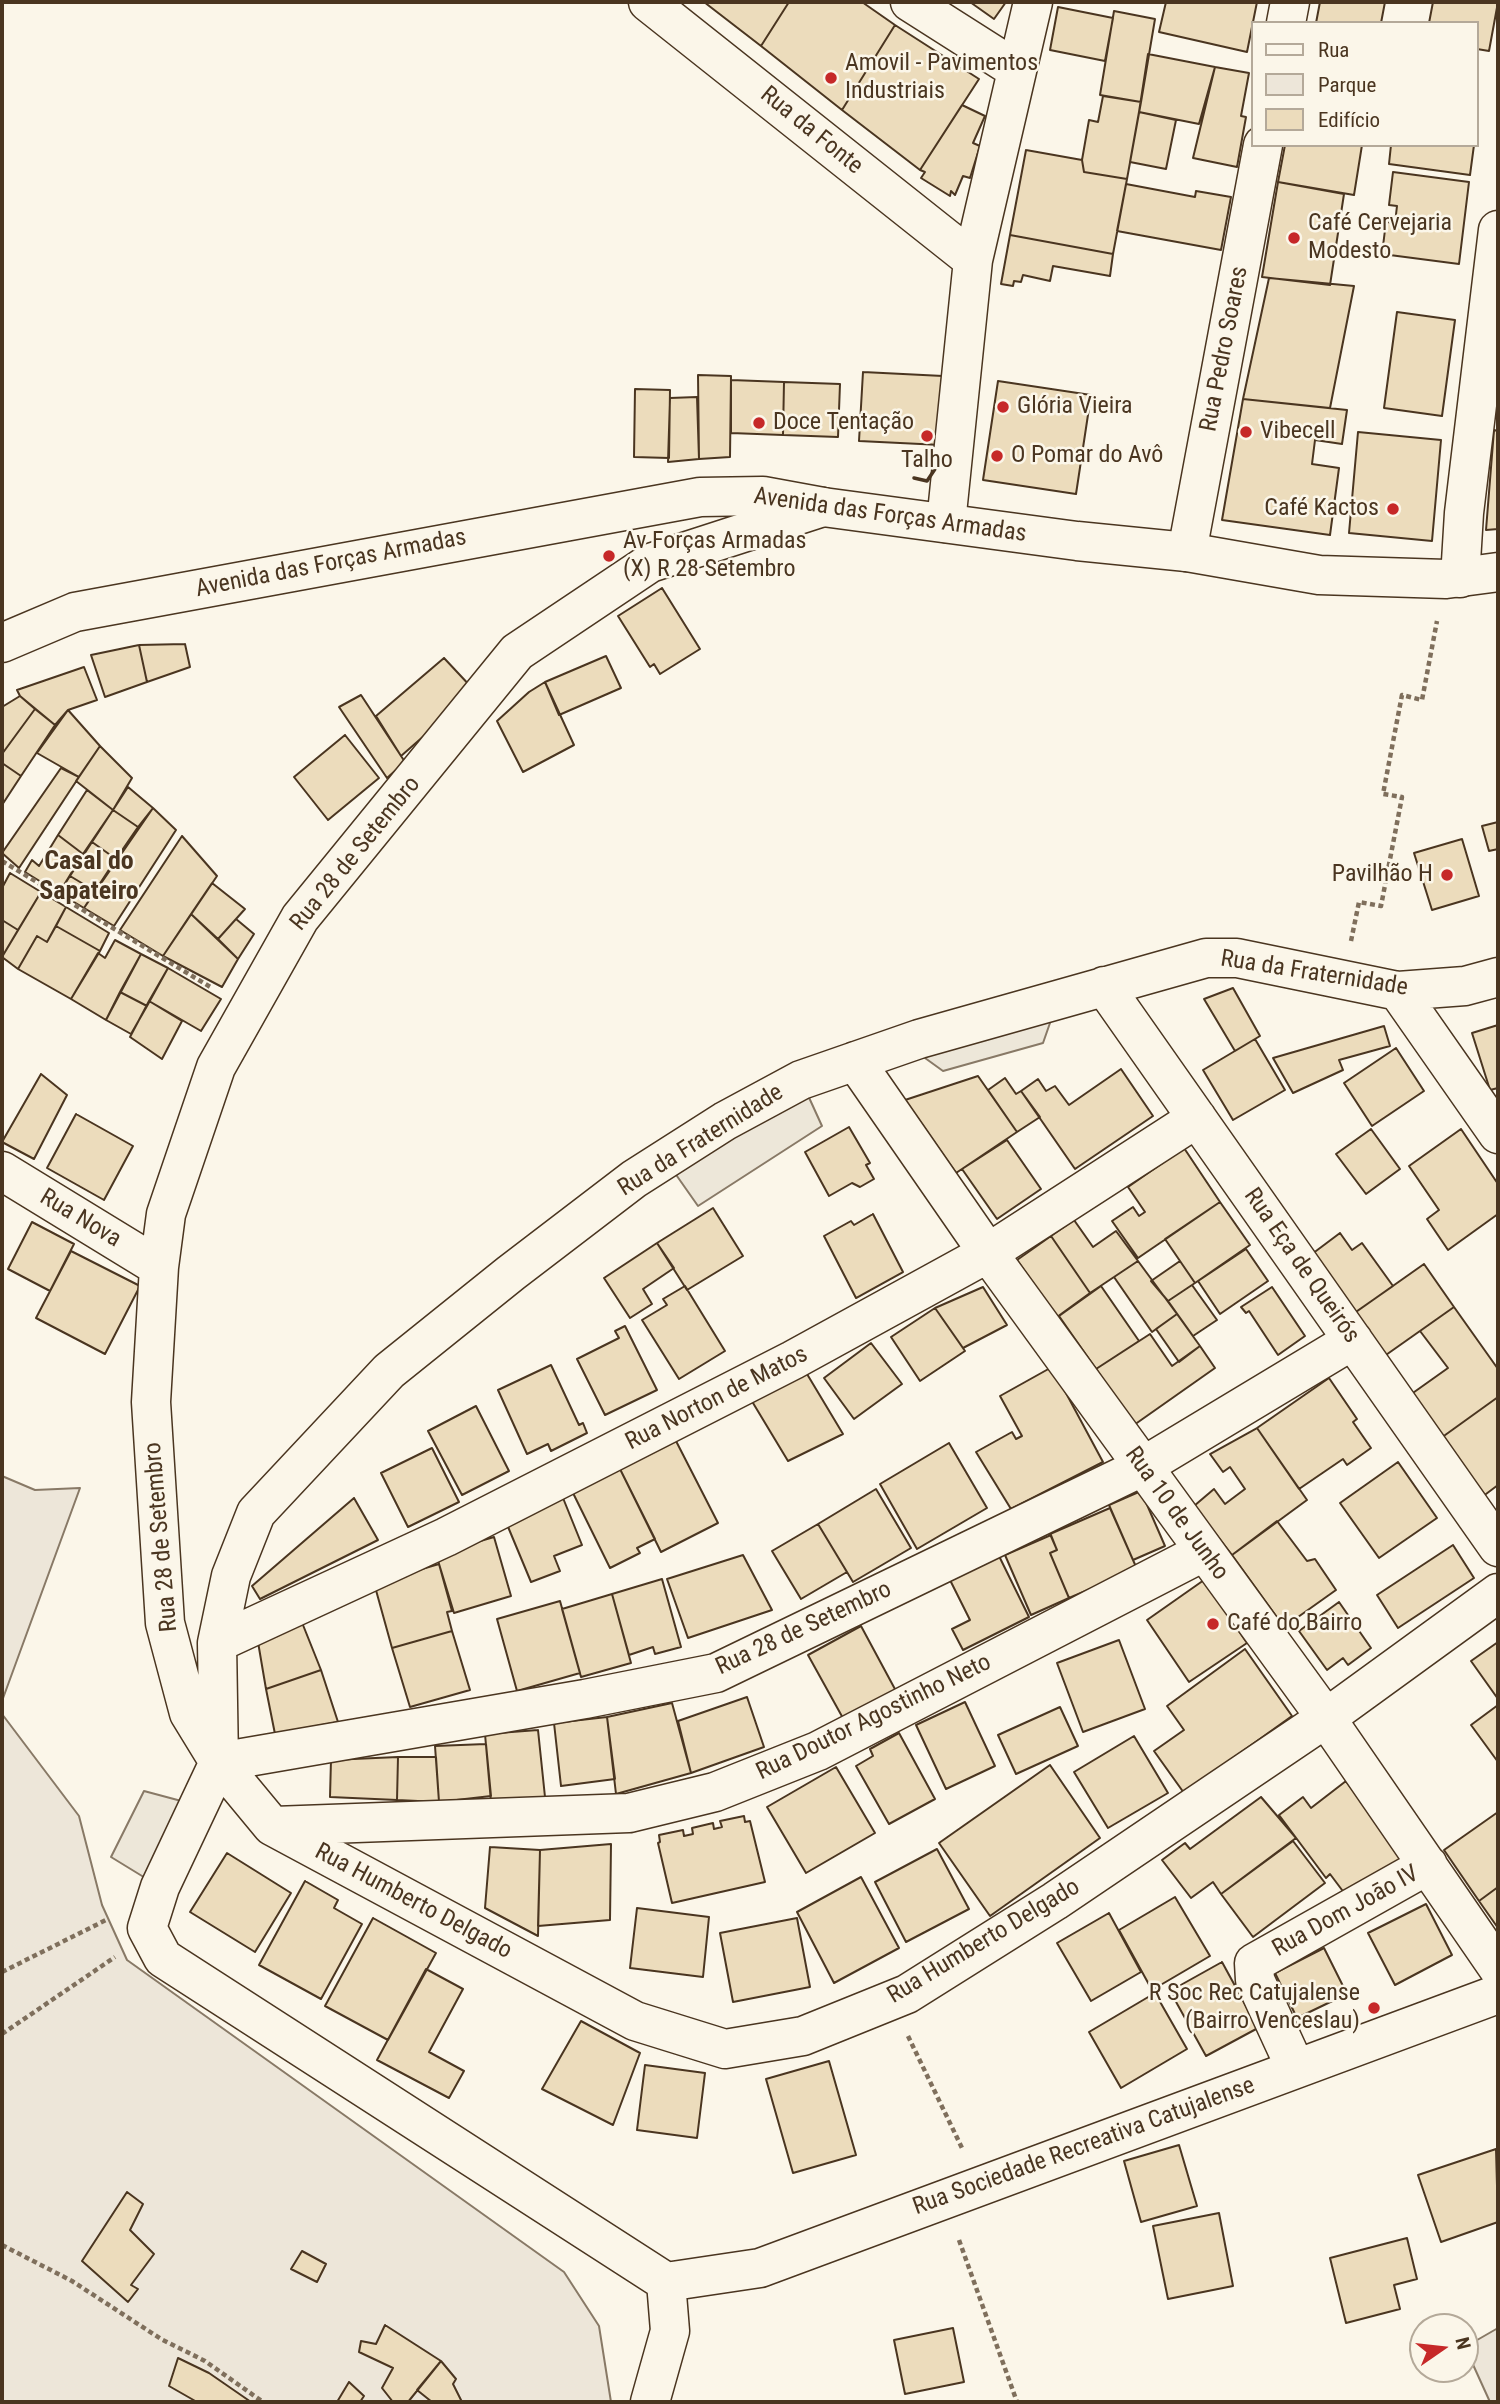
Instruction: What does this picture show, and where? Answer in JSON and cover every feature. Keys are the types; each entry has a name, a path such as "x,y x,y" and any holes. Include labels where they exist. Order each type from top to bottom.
{"street":[{"name":"Rua da Fonte","path":"649,2 972,260"},
{"path":"910,2 1017,70"},
{"path":"946,523 972,260 1033,2"},
{"path":"1286,21 1290,2"},
{"name":"Rua Pedro Soares","path":"1187,552 1263,147"},
{"path":"1453,578 1464,513 1498,230"},
{"name":"Avenida das Forças Armadas","path":"2,643 75,612 701,496 763,496 823,507 1187,552 1319,575 1453,578 1498,572"},
{"name":"Rua 28 de Setembro","path":"823,507 650,563 517,652 300,918 216,1067 166,1214 159,1267 151,1402 165,1623 189,1713 219,1762 572,1702 716,1673 1142,1467 1353,1340"},
{"name":"Rua da Fraternidade","path":"219,1762 217,1643 231,1576 256,1513 389,1371 634,1179 725,1121 790,1086 855,1061 1206,958 1237,958 1398,991 1465,986 1498,977"},
{"name":"Rua Eça de Queirós","path":"1104,986 1498,1547"},
{"path":"1398,991 1498,1134"},
{"name":"Rua 10 de Junho","path":"855,1061 988,1253 1326,1718 1498,1968"},
{"name":"Rua Norton de Matos","path":"217,1643 446,1537 793,1360 988,1253 1197,1118"},
{"name":"Rua Nova","path":"2,1171 159,1267"},
{"name":"Rua Doutor Agostinho Neto","path":"272,1826 629,1814 715,1792 818,1751 1203,1552"},
{"name":"Rua Humberto Delgado","path":"219,1762 272,1826 635,2021 725,2049 803,2036 907,1994 1055,1901 1326,1718 1498,1593"},
{"path":"219,1762 160,1887 147,1928 163,1958 666,2282 670,2331 650,2402"},
{"name":"Rua Dom Joāo IV","path":"1296,2069 1255,1980 1254,1963 1428,1865"},
{"name":"Rua Sociedade Recreativa Catujalense","path":"666,2282 760,2267 1498,1994"}],"path":[{"path":"1350,946 1359,902 1381,906 1402,797 1383,794 1402,695 1422,700 1453,578"},
{"path":"2,862 217,990"},
{"path":"2,1972 112,1917 147,1928"},
{"path":"2,2034 112,1960 147,1928"},
{"path":"890,2001 980,2186"},
{"path":"943,2200 1017,2402"},
{"path":"2,2245 72,2281 161,2339 205,2361 263,2402"}],"green space":[{"path":"2,1476 35,1490 80,1488 2,1701"},
{"path":"2,1714 79,1816 102,1905 127,1960 564,2272 599,2326 611,2402 2,2402"},
{"path":"1498,2328 1498,2402 1490,2402 1479,2378 1479,2339"}],"shaded area":[{"path":"1044,1003 1050,1023 1043,1043 943,1071 925,1058 919,1039"},
{"path":"801,1080 822,1126 698,1206 665,1159"},
{"path":"144,1791 200,1806 160,1887 111,1857"}],"building":[{"path":"704,2 789,2 761,46"},
{"name":"Amovil - Pavimentos Industriais","path":"789,2 862,2 895,25 842,110 761,46"},
{"path":"970,2 1006,2 994,19"},
{"path":"1166,2 1257,2 1247,52 1159,32"},
{"path":"1320,2 1385,2 1381,21 1316,21"},
{"path":"1433,2 1498,2 1489,51 1479,49 1479,21 1429,21"},
{"path":"1058,7 1113,18 1105,61 1050,50"},
{"path":"1114,11 1155,19 1141,102 1100,95"},
{"path":"895,25 979,79 920,170 842,110"},
{"path":"1148,54 1215,67 1199,124 1139,112"},
{"path":"1215,67 1249,73 1241,116 1246,117 1237,167 1193,158"},
{"path":"1103,96 1141,102 1127,179 1084,172 1082,160 1089,120 1098,122"},
{"path":"962,105 985,116 973,143 980,146 970,178 963,176 955,195 951,191 950,196 921,178 925,172 920,170"},
{"path":"1139,112 1176,120 1166,169 1130,162"},
{"path":"1285,147 1362,147 1354,195 1278,182"},
{"path":"1391,147 1474,147 1470,175 1389,164"},
{"path":"1026,150 1082,160 1084,172 1127,179 1113,254 1010,235"},
{"path":"1393,172 1469,182 1459,264 1382,254 1386,222 1395,223 1397,206 1389,205"},
{"path":"1278,182 1344,194 1330,285 1262,277"},
{"path":"1126,184 1195,197 1196,191 1231,197 1221,250 1117,231"},
{"path":"1010,235 1113,254 1110,276 1053,266 1050,281 1023,275 1021,282 1014,281 1013,286 1001,284"},
{"path":"1269,278 1354,286 1330,408 1243,399"},
{"path":"1397,312 1455,320 1442,416 1384,408"},
{"path":"863,372 943,376 941,445 859,441"},
{"path":"698,375 731,376 730,457 699,459"},
{"path":"731,380 784,382 783,435 731,433"},
{"path":"998,381 1091,395 1076,494 983,480"},
{"path":"784,382 840,384 838,437 783,435"},
{"path":"635,389 670,390 669,458 634,457"},
{"path":"697,397 699,459 668,462 670,398"},
{"path":"1243,399 1347,410 1342,444 1315,440 1312,464 1339,468 1330,535 1222,520"},
{"path":"1494,430 1498,431 1498,529 1486,530"},
{"path":"1358,432 1441,440 1432,541 1349,533"},
{"path":"662,588 700,649 660,674 654,664 650,667 618,616"},
{"path":"185,644 190,667 147,682 139,645"},
{"path":"139,645 147,682 105,697 91,655"},
{"path":"606,656 621,688 559,715 545,682"},
{"path":"444,658 473,689 457,707 401,756 376,716"},
{"path":"84,667 97,700 68,710 55,725 20,696 17,690"},
{"path":"545,682 574,745 523,772 497,721 529,692"},
{"path":"361,695 405,762 387,778 339,707"},
{"path":"20,696 35,709 2,754 2,707"},
{"path":"35,709 55,725 21,776 2,763 2,754"},
{"path":"68,710 100,746 79,777 37,753"},
{"path":"345,735 379,778 328,820 294,777"},
{"path":"100,746 132,778 113,810 76,781"},
{"path":"2,763 21,776 2,805"},
{"path":"61,768 79,777 19,868 2,853"},
{"path":"128,787 153,808 138,827 113,810"},
{"path":"87,790 113,810 83,854 58,835"},
{"path":"153,808 176,830 114,926 84,908"},
{"path":"113,810 138,827 116,859 92,842"},
{"path":"1498,822 1498,849 1489,851 1482,826"},
{"path":"58,835 83,854 59,893 25,872 32,860 39,866"},
{"path":"182,836 217,876 163,956 120,930"},
{"name":"Pavilhão H","path":"1462,839 1479,896 1432,910 1414,853"},
{"path":"92,842 116,859 95,891 70,876"},
{"path":"10,873 41,892 18,930 2,920 2,888"},
{"path":"70,876 95,891 84,908 59,893"},
{"path":"212,883 245,909 218,939 191,914"},
{"path":"41,892 66,907 47,942 37,936 18,969 2,957"},
{"path":"66,907 109,933 100,951 56,926"},
{"path":"191,914 238,959 222,987 163,956"},
{"path":"236,919 254,934 238,959 218,939"},
{"path":"2,920 18,930 2,957"},
{"path":"56,926 100,951 71,999 18,969 37,936 47,942"},
{"path":"115,940 141,954 106,1020 71,999 98,953 105,958"},
{"path":"141,954 168,968 147,1006 120,992"},
{"path":"168,968 221,999 201,1031 149,1001"},
{"path":"1233,988 1260,1036 1235,1051 1204,999"},
{"path":"120,992 147,1006 131,1034 106,1020"},
{"path":"149,1001 182,1021 162,1059 130,1037"},
{"path":"1498,1025 1498,1088 1490,1090 1472,1033"},
{"path":"1384,1026 1390,1046 1339,1060 1343,1070 1293,1093 1273,1058"},
{"path":"1255,1039 1285,1090 1233,1120 1203,1070"},
{"path":"1396,1048 1424,1091 1372,1126 1344,1083"},
{"path":"1121,1069 1153,1116 1075,1169 1021,1091 1038,1079 1046,1091 1055,1086 1069,1105"},
{"path":"41,1074 67,1095 34,1159 2,1142"},
{"path":"978,1076 1017,1132 956,1173 905,1100"},
{"path":"1005,1078 1016,1094 1021,1091 1040,1117 1017,1132 988,1090"},
{"path":"76,1114 133,1146 104,1200 47,1168"},
{"path":"849,1127 870,1163 866,1165 874,1179 860,1187 852,1183 829,1196 805,1152"},
{"path":"1371,1129 1400,1169 1366,1194 1336,1154"},
{"path":"1461,1129 1498,1184 1498,1214 1448,1250 1427,1219 1439,1210 1409,1166"},
{"path":"1007,1140 1041,1189 997,1219 962,1169"},
{"path":"1184,1148 1220,1202 1138,1258 1112,1221 1133,1207 1139,1216 1145,1212 1128,1187"},
{"path":"1220,1202 1250,1245 1195,1283 1165,1239"},
{"path":"713,1208 743,1256 687,1290 657,1243"},
{"path":"873,1214 903,1272 856,1298 824,1236 851,1221 854,1225"},
{"path":"1074,1220 1093,1247 1116,1231 1138,1261 1090,1293 1051,1236"},
{"path":"32,1222 74,1244 50,1291 8,1269"},
{"path":"1340,1233 1352,1250 1362,1243 1393,1286 1350,1316 1308,1257"},
{"path":"1051,1236 1090,1293 1057,1317 1017,1260"},
{"path":"657,1243 674,1268 643,1289 652,1304 630,1318 604,1278"},
{"path":"1246,1249 1268,1281 1220,1314 1198,1281"},
{"path":"71,1251 140,1286 105,1354 36,1318"},
{"path":"1138,1261 1177,1314 1152,1332 1114,1277"},
{"path":"1180,1261 1195,1283 1168,1301 1151,1281"},
{"path":"1424,1264 1454,1307 1376,1362 1346,1319"},
{"path":"1192,1285 1217,1320 1193,1336 1168,1301"},
{"path":"685,1286 725,1351 679,1379 642,1320 667,1305 663,1299"},
{"path":"1101,1286 1139,1341 1096,1369 1059,1316"},
{"path":"983,1287 1007,1325 963,1348 935,1308"},
{"path":"1272,1287 1305,1336 1278,1355 1249,1311 1246,1313 1241,1307"},
{"path":"1454,1307 1498,1369 1498,1397 1441,1438 1410,1395 1448,1368 1420,1331"},
{"path":"935,1308 965,1351 920,1381 891,1337"},
{"path":"1177,1314 1200,1346 1179,1362 1156,1329"},
{"path":"625,1326 657,1390 605,1415 577,1359 619,1338 615,1331"},
{"path":"1150,1334 1172,1366 1200,1346 1215,1368 1134,1425 1096,1369"},
{"path":"871,1343 902,1384 854,1419 824,1378"},
{"path":"551,1365 579,1425 583,1423 587,1433 551,1451 548,1444 527,1454 498,1390"},
{"path":"1052,1367 1103,1462 1011,1509 976,1452 1012,1432 1016,1439 1022,1436 1000,1396"},
{"path":"804,1369 843,1434 788,1461 750,1398"},
{"path":"1329,1378 1357,1419 1353,1422 1371,1448 1347,1465 1343,1459 1299,1489 1257,1428"},
{"path":"1498,1397 1498,1485 1482,1497 1441,1438"},
{"path":"476,1406 509,1471 462,1495 428,1431"},
{"path":"1257,1428 1307,1500 1232,1555 1194,1506 1214,1489 1225,1504 1245,1489 1230,1467 1223,1472 1210,1454"},
{"path":"676,1441 718,1523 661,1552 620,1469"},
{"path":"949,1443 987,1508 917,1549 880,1484"},
{"path":"432,1448 459,1502 408,1527 381,1473"},
{"path":"1398,1462 1437,1518 1379,1558 1340,1503"},
{"path":"620,1469 655,1539 637,1548 640,1553 610,1568 573,1493"},
{"path":"876,1489 911,1548 853,1582 818,1524"},
{"path":"1141,1491 1165,1546 1133,1560 1109,1505"},
{"path":"354,1498 378,1540 260,1599 252,1586"},
{"path":"563,1498 582,1545 554,1556 560,1571 531,1582 506,1522"},
{"path":"1110,1508 1137,1569 1069,1598 1050,1553 1057,1550 1050,1534"},
{"path":"1277,1521 1307,1561 1315,1559 1336,1590 1284,1627 1232,1555"},
{"path":"818,1524 847,1572 801,1599 772,1551"},
{"path":"1051,1535 1057,1550 1050,1553 1069,1598 1031,1615 1005,1555"},
{"path":"494,1537 511,1596 454,1613 436,1554"},
{"path":"1453,1545 1474,1578 1398,1628 1377,1595"},
{"path":"743,1555 772,1610 688,1638 667,1579"},
{"path":"999,1556 1029,1617 963,1650 952,1629 970,1620 950,1580"},
{"path":"439,1564 452,1611 447,1612 452,1631 392,1648 374,1583"},
{"path":"662,1579 681,1647 655,1654 653,1647 629,1655 612,1594"},
{"path":"1204,1580 1247,1643 1189,1682 1147,1620"},
{"path":"612,1594 631,1663 581,1677 562,1609"},
{"path":"560,1601 580,1673 517,1691 497,1619"},
{"path":"1339,1602 1371,1648 1348,1665 1343,1658 1327,1670 1299,1631"},
{"path":"301,1620 321,1670 266,1689 258,1642"},
{"path":"861,1626 896,1691 844,1720 808,1655"},
{"path":"452,1631 470,1690 410,1707 392,1648"},
{"path":"1119,1640 1145,1709 1083,1732 1057,1663"},
{"path":"1498,1642 1498,1699 1471,1661"},
{"path":"1245,1649 1292,1716 1184,1793 1154,1751 1184,1730 1167,1706"},
{"path":"321,1670 338,1722 275,1734 266,1689"},
{"path":"747,1697 764,1747 691,1773 678,1721"},
{"path":"965,1702 995,1766 946,1789 916,1725"},
{"path":"672,1703 691,1773 616,1794 607,1717"},
{"path":"1498,1705 1498,1762 1471,1725"},
{"path":"1060,1707 1078,1746 1016,1774 998,1735"},
{"path":"607,1717 615,1779 561,1786 554,1723"},
{"path":"538,1730 545,1797 491,1802 485,1734"},
{"path":"899,1733 935,1799 889,1824 856,1766 873,1756 870,1749"},
{"path":"1134,1736 1168,1793 1108,1828 1074,1772"},
{"path":"486,1744 491,1796 439,1802 435,1746"},
{"path":"398,1757 397,1800 330,1797 331,1760"},
{"path":"398,1757 436,1757 439,1802 397,1800"},
{"path":"1050,1765 1100,1838 990,1916 939,1843"},
{"path":"836,1767 875,1833 806,1873 767,1807"},
{"path":"1346,1781 1403,1858 1348,1898 1330,1874 1326,1878 1279,1815 1303,1797 1311,1808"},
{"path":"1261,1797 1296,1838 1221,1894 1213,1882 1191,1898 1162,1860 1185,1843 1190,1849"},
{"path":"1498,1812 1498,1887 1479,1901 1444,1850"},
{"path":"744,1816 745,1822 750,1821 765,1882 672,1903 658,1843 659,1835 683,1830 684,1836 693,1834 692,1828 713,1823 714,1829 722,1827 720,1821"},
{"path":"1293,1841 1325,1883 1253,1937 1221,1894"},
{"path":"611,1844 610,1920 538,1926 540,1850"},
{"path":"490,1847 540,1850 538,1936 485,1908"},
{"path":"937,1849 969,1909 906,1942 875,1882"},
{"path":"227,1853 291,1893 255,1952 190,1912"},
{"path":"861,1877 899,1948 834,1983 797,1912"},
{"path":"305,1881 338,1900 334,1908 362,1924 321,1999 259,1965"},
{"path":"1498,1887 1498,1928 1479,1901"},
{"path":"1175,1897 1210,1956 1152,1990 1119,1930"},
{"path":"1426,1904 1452,1955 1395,1985 1368,1933"},
{"path":"637,1908 709,1917 703,1977 630,1968"},
{"path":"1109,1913 1141,1972 1091,2001 1057,1943"},
{"path":"373,1918 436,1953 388,2040 325,2006"},
{"path":"797,1918 810,1987 733,2002 720,1933"},
{"path":"1324,1948 1347,1994 1297,2018 1275,1973"},
{"path":"1222,1962 1258,2028 1206,2056 1170,1991"},
{"path":"426,1969 463,1989 429,2052 464,2071 449,2098 377,2060"},
{"path":"1155,1993 1187,2049 1121,2088 1089,2032"},
{"path":"581,2021 640,2053 613,2125 542,2089"},
{"path":"829,2061 856,2155 793,2173 766,2079"},
{"path":"645,2065 705,2073 697,2138 637,2130"},
{"path":"1179,2145 1197,2206 1141,2222 1124,2161"},
{"path":"1496,2149 1498,2222 1441,2242 1418,2175"},
{"path":"127,2192 143,2204 130,2230 154,2254 131,2285 138,2289 128,2302 82,2261"},
{"path":"1219,2213 1233,2286 1168,2299 1153,2226"},
{"path":"1407,2238 1417,2279 1394,2285 1400,2309 1346,2323 1330,2258"},
{"path":"302,2251 326,2264 317,2282 291,2269"},
{"path":"385,2325 441,2361 408,2402 393,2402 382,2388 393,2368 359,2352 361,2341 376,2344"},
{"path":"953,2328 964,2382 905,2394 894,2340"},
{"path":"178,2358 209,2373 251,2402 197,2402 169,2386"},
{"path":"441,2361 456,2379 453,2384 462,2402 432,2402 417,2390"},
{"path":"349,2382 364,2396 360,2402 337,2402"}],"wall":[{"path":"914,478 927,481 935,469"}],"place":[{"name":"Amovil - Pavimentos Industriais","path":"831,78"},
{"name":"Café Cervejaria Modesto","path":"1294,238"},
{"name":"Glória Vieira","path":"1003,407"},
{"name":"Doce Tentação","path":"759,423"},
{"name":"Vibecell","path":"1246,432"},
{"name":"Talho","path":"927,436"},
{"name":"O Pomar do Avô","path":"997,456"},
{"name":"Café Kactos","path":"1393,509"},
{"name":"Av Forças Armadas (X) R 28 Setembro","path":"609,556"},
{"name":"Pavilhão H","path":"1447,875"},
{"name":"Café do Bairro","path":"1213,1624"},
{"name":"R Soc Rec Catujalense (Bairro Venceslau)","path":"1374,2008"}],"district":[{"name":"Casal do Sapateiro","path":"89,877"}]}
